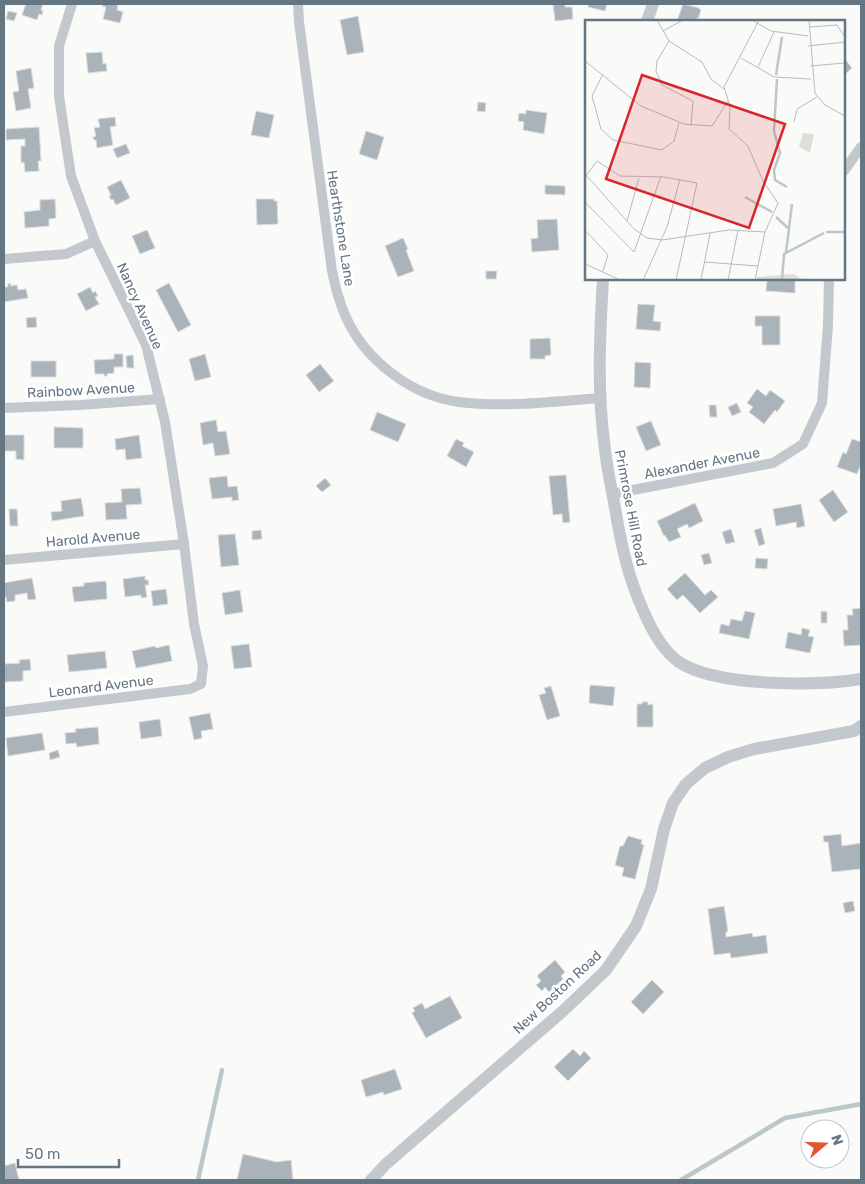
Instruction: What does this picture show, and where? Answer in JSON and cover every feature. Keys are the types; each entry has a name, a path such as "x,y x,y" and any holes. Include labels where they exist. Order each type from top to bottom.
{"street":[{"name":"Nancy Avenue","path":"72,4 60,46 59,96 71,176 95,241 146,345 160,399 184,544 194,624 203,666 201,684"},
{"name":"Hearthstone Lane","path":"298,4 332,271 337,295 346,317 358,338 391,373 412,386 434,396 457,402 505,404 601,398"},
{"path":"647,20 653,4"},
{"path":"845,170 861,147"},
{"path":"4,259 66,254 95,241"},
{"name":"Primrose Hill Road","path":"603,280 600,358 601,398 604,440 612,494 623,554 632,587 657,637 666,650 680,662 703,672 741,680 810,683 844,682 861,679"},
{"name":"Alexander Avenue","path":"612,494 773,463 803,444 822,403 828,325 829,280"},
{"name":"Rainbow Avenue","path":"4,408 160,399"},
{"name":"Harold Avenue","path":"4,560 184,544"},
{"name":"Leonard Avenue","path":"4,712 190,689 201,684"},
{"name":"New Boston Road","path":"371,1180 386,1164 563,1011 606,970 636,926 651,889 672,802 686,784 705,768 728,756 754,749 854,731 861,726"}],"building":[{"path":"26,4 43,4 42,15 39,14 37,20 22,15"},
{"path":"103,4 118,4 117,10 123,12 120,23 103,19 106,7 102,6"},
{"path":"553,4 565,4 565,7 572,7 573,19 555,21"},
{"path":"588,4 607,4 605,11 588,7"},
{"path":"683,4 701,10 698,19 677,20"},
{"path":"8,11 17,13 14,21 6,19"},
{"path":"358,16 364,52 347,55 340,20"},
{"path":"102,52 103,64 106,63 107,71 88,73 86,53"},
{"path":"845,59 852,68 845,74"},
{"path":"31,68 34,88 28,89 31,108 16,111 13,92 19,91 16,71"},
{"path":"478,102 486,103 485,112 477,111"},
{"path":"526,110 547,113 544,134 523,130 524,122 518,121 519,113 526,114"},
{"path":"256,111 274,115 269,138 251,135"},
{"path":"115,117 116,126 110,127 113,145 97,148 96,140 93,137 96,136 94,128 100,127 98,119"},
{"path":"39,127 41,161 38,161 39,171 25,172 24,162 21,163 21,146 25,146 25,139 6,140 6,129"},
{"path":"366,131 384,137 377,160 359,154"},
{"path":"126,144 130,153 117,158 113,149"},
{"path":"121,180 130,198 116,205 109,196 111,195 107,187"},
{"path":"545,185 565,186 565,195 545,194"},
{"path":"55,199 56,218 49,219 49,226 25,228 24,212 40,210 40,200"},
{"path":"256,199 274,199 274,201 277,201 278,224 257,225"},
{"path":"557,219 559,250 532,252 531,239 538,238 537,220"},
{"path":"147,230 155,248 140,254 132,236"},
{"path":"403,238 414,271 398,277 385,246"},
{"path":"486,271 497,271 496,279 486,279"},
{"path":"767,280 795,280 795,293 766,291"},
{"path":"10,283 11,286 17,285 18,290 26,289 28,298 4,302 4,287 8,287"},
{"path":"169,283 191,325 178,332 156,290"},
{"path":"90,287 93,293 95,291 98,296 95,297 99,304 86,311 77,294"},
{"path":"638,304 655,305 653,321 661,322 660,331 636,329"},
{"path":"755,316 780,316 780,345 762,345 762,326 755,326"},
{"path":"36,317 37,327 27,328 26,318"},
{"path":"550,338 551,355 545,356 545,359 530,359 530,339"},
{"path":"114,354 123,354 123,367 114,367 114,373 107,374 107,376 95,374 94,360 114,359"},
{"path":"205,354 211,377 195,381 189,359"},
{"path":"133,355 134,368 127,368 126,356"},
{"path":"31,361 56,361 56,377 31,377"},
{"path":"635,362 651,363 650,388 634,387"},
{"path":"320,364 334,381 319,392 306,375"},
{"path":"757,389 766,396 770,390 785,401 777,412 775,410 764,424 749,412 753,407 747,403"},
{"path":"737,403 741,412 732,416 728,407"},
{"path":"709,405 716,405 717,417 710,417"},
{"path":"377,412 406,424 398,442 370,430"},
{"path":"216,420 218,432 226,431 230,454 215,456 213,443 203,445 200,423"},
{"path":"651,421 661,445 646,451 636,427"},
{"path":"54,427 83,428 83,448 54,448"},
{"path":"4,435 24,435 24,460 16,459 16,451 4,451"},
{"path":"139,435 142,458 126,460 125,449 116,450 115,439"},
{"path":"456,439 464,443 462,446 474,452 466,467 447,456"},
{"path":"852,439 861,442 861,464 857,474 837,467 843,452 846,454"},
{"path":"566,475 570,522 563,523 562,514 553,515 549,476"},
{"path":"227,476 228,487 237,486 239,500 232,501 232,497 212,499 209,478"},
{"path":"325,478 331,485 322,492 316,486"},
{"path":"140,488 142,504 126,505 127,519 106,520 105,503 122,502 121,489"},
{"path":"833,490 848,512 834,522 819,500"},
{"path":"81,498 84,516 52,521 51,512 62,511 61,501"},
{"path":"695,503 703,521 689,528 687,524 677,529 681,537 669,542 657,521"},
{"path":"801,504 805,526 797,528 796,522 776,526 773,509"},
{"path":"9,509 17,509 18,526 10,526"},
{"path":"761,528 765,544 759,546 754,530"},
{"path":"731,529 735,542 726,544 722,532"},
{"path":"261,530 262,539 252,540 252,531"},
{"path":"235,534 239,565 221,567 218,535"},
{"path":"709,553 712,563 704,565 701,555"},
{"path":"756,558 768,559 767,569 755,568"},
{"path":"685,573 705,595 711,590 718,597 700,613 683,595 677,600 667,589"},
{"path":"145,576 145,580 148,580 149,585 145,585 147,597 141,598 141,595 125,597 123,579"},
{"path":"32,578 36,599 28,600 27,593 15,595 15,601 7,602 6,597 4,598 4,583"},
{"path":"106,581 107,599 74,602 72,587 84,586 84,583"},
{"path":"166,589 168,604 153,606 151,591"},
{"path":"240,590 243,612 225,615 222,593"},
{"path":"861,608 861,645 844,646 843,630 848,630 847,615 853,615 852,609"},
{"path":"745,611 755,613 749,639 719,633 721,624 729,626 731,619 742,621"},
{"path":"821,611 827,612 827,623 821,623"},
{"path":"802,628 810,630 808,636 814,637 810,653 785,648 788,632 801,635"},
{"path":"249,644 252,667 234,669 231,646"},
{"path":"169,645 172,661 136,668 132,651"},
{"path":"105,651 107,668 69,672 67,655"},
{"path":"30,659 31,670 23,671 23,681 4,682 4,664 20,663 19,660"},
{"path":"590,685 615,687 613,706 589,703"},
{"path":"551,686 560,716 547,720 539,695 546,693 544,688"},
{"path":"642,702 648,702 648,705 653,704 653,727 637,727 637,704 642,704"},
{"path":"210,713 213,729 201,731 202,738 194,740 189,717"},
{"path":"160,719 162,736 141,739 139,722"},
{"path":"98,727 99,744 77,747 76,743 66,744 65,733 76,732 75,729"},
{"path":"42,733 45,750 8,756 6,738"},
{"path":"58,750 60,757 50,760 49,753"},
{"path":"841,834 842,846 861,843 861,869 832,872 828,842 824,842 823,836"},
{"path":"628,836 642,840 641,844 644,845 635,879 622,876 624,868 615,865 620,846 623,846"},
{"path":"853,901 855,911 845,913 843,903"},
{"path":"724,906 728,931 726,932 726,937 752,933 753,937 766,935 768,953 731,958 730,953 714,955 708,909"},
{"path":"555,960 565,972 561,976 563,979 549,992 545,987 542,991 536,985 541,981 537,976"},
{"path":"652,980 664,992 643,1014 631,1002"},
{"path":"450,996 462,1018 426,1038 412,1013 415,1011 413,1008 422,1003 425,1009"},
{"path":"573,1049 580,1056 584,1051 591,1058 568,1081 554,1067"},
{"path":"395,1069 402,1089 384,1095 383,1092 366,1097 361,1080"},
{"path":"243,1154 277,1162 291,1160 293,1180 237,1180"},
{"path":"15,1163 19,1180 4,1180 4,1166"}],"waterway":[{"path":"198,1180 222,1070"},
{"path":"681,1180 785,1118 861,1104"}]}
